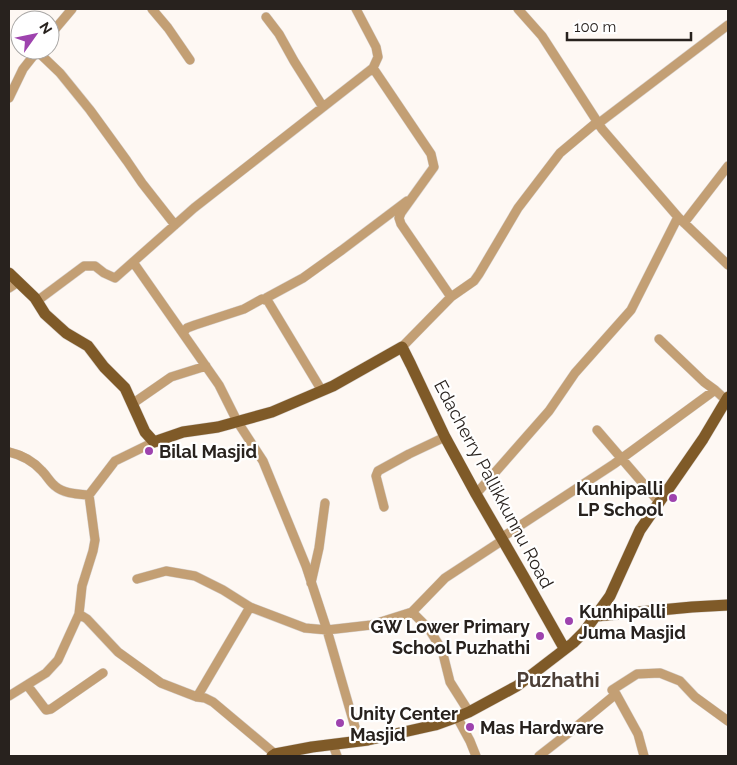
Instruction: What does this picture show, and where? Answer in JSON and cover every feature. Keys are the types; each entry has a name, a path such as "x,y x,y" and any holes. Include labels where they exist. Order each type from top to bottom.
{"main road":[{"path":"9,273 13,285 37,301 44,314 66,333 88,346 104,367 124,388 145,432 154,442 184,432 218,427 272,412 322,391 402,347"},
{"name":"Edacherry Pallikkunnu Road","path":"402,347 445,437 564,648"},
{"path":"274,755 312,747 359,741 435,725 469,712 517,686 584,632 597,616 610,596 640,530 703,440 727,399"},
{"path":"597,616 728,605"}],"street":[{"path":"60,23 72,9"},
{"path":"152,9 190,60"},
{"path":"37,301 84,266 95,266 114,278 194,208 373,68 378,57 376,47 356,9"},
{"path":"518,9 542,36 598,122 682,220 728,265"},
{"path":"266,17 279,34 323,107"},
{"path":"402,347 451,298 474,281 480,274 518,208 560,153 598,122 728,25"},
{"path":"9,98 23,69 30,60"},
{"path":"47,60 90,110 142,183 175,225"},
{"path":"373,68 431,154 434,167 399,218 401,224 451,298"},
{"path":"476,494 549,411 575,373 631,310 682,220 728,166"},
{"path":"322,391 266,298 319,267 413,196"},
{"path":"133,262 220,385 237,422 263,461 306,566 327,630 359,741"},
{"path":"183,334 187,328 208,319 244,308 262,299 268,301"},
{"path":"659,339 704,382 727,399"},
{"path":"132,404 172,378 206,366"},
{"path":"137,579 166,572 195,576 223,590 250,607 305,628 327,630 371,625 412,612 445,578 621,459 715,390"},
{"path":"597,430 659,502"},
{"path":"384,507 376,476 378,471 445,437"},
{"path":"9,696 46,673 58,660 79,614 82,586 95,540 89,495 115,461 154,442"},
{"path":"9,452 27,459 41,470 55,487 60,490 89,495"},
{"path":"311,583 325,503"},
{"path":"197,698 250,607"},
{"path":"412,612 429,629 442,650 450,682 469,712"},
{"path":"79,614 118,652 161,684 213,702 274,755"},
{"path":"27,685 46,710 103,673"},
{"path":"539,756 637,674 660,673 680,681 695,697 728,721"},
{"path":"614,692 638,734 644,756"},
{"path":"457,717 476,756"},
{"path":"333,745 337,756"}],"place":[{"name":"Bilal Masjid","path":"149,451"},
{"name":"Kunhipalli LP School","path":"673,498"},
{"name":"Kunhipalli Juma Masjid","path":"569,621"},
{"name":"GW Lower Primary School Puzhathi","path":"540,636"},
{"name":"Unity Center Masjid","path":"340,723"},
{"name":"Mas Hardware","path":"470,727"}],"district":[{"name":"Puzhathi","path":"558,680"}]}
